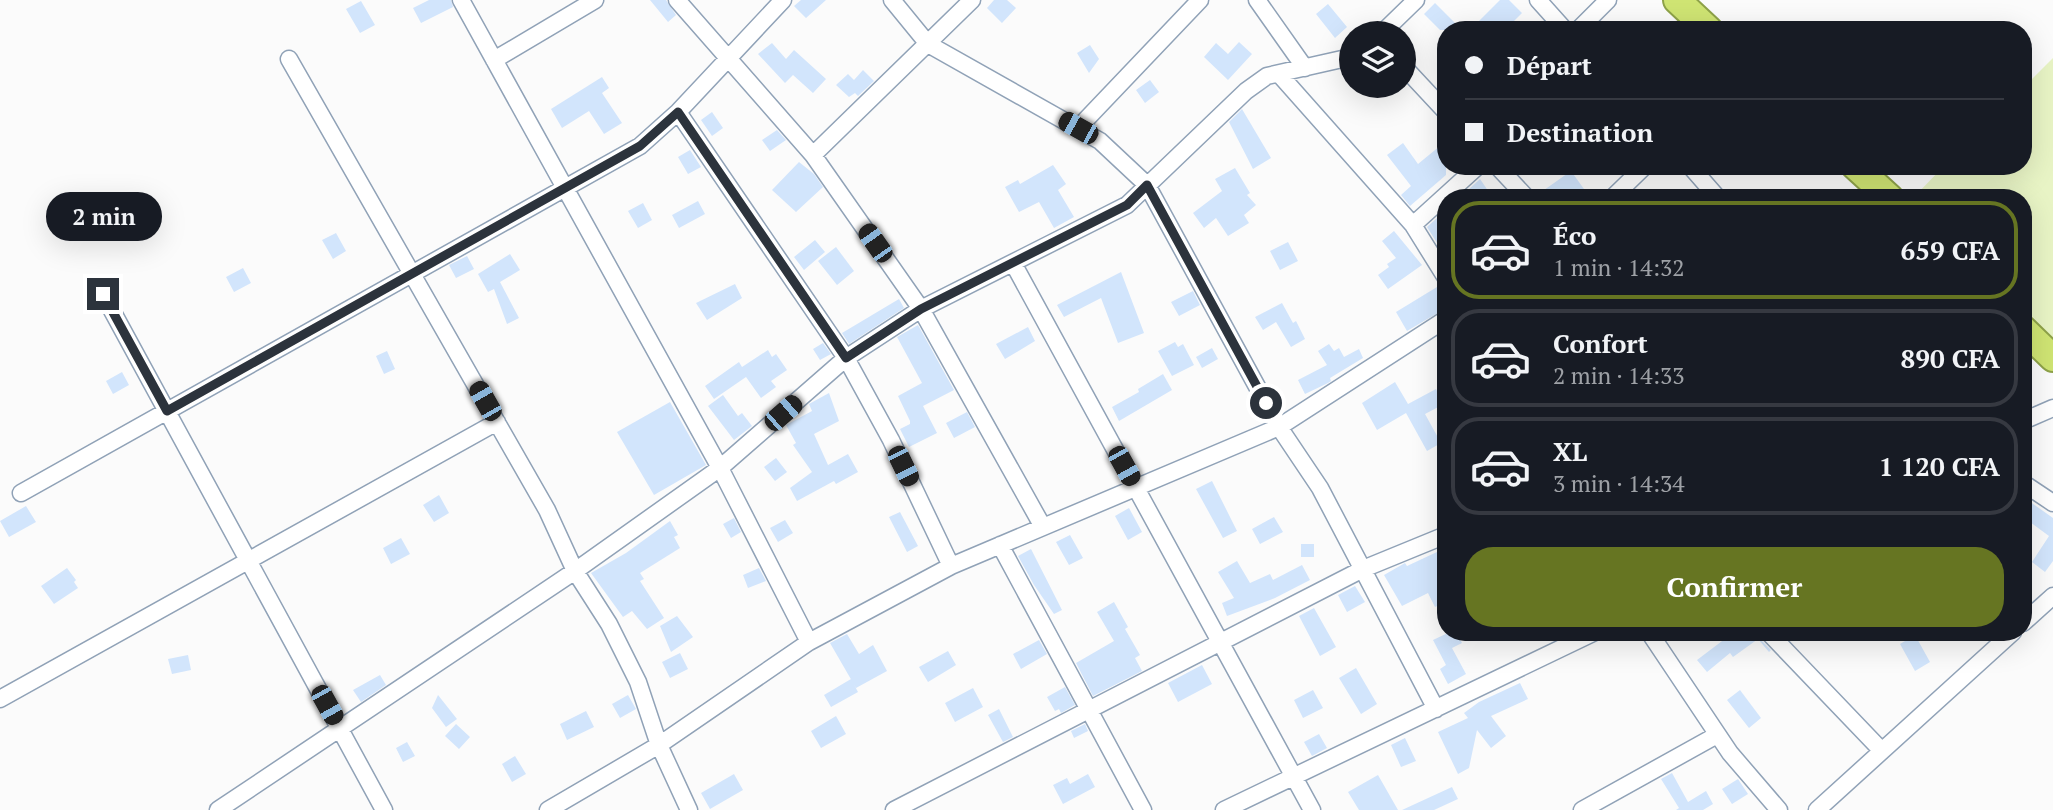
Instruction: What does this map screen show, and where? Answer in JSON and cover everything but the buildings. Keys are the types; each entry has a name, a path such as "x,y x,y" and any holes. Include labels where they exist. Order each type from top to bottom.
{"highway":[{"path":"1676,0 1699,21"},
{"path":"1864,175 1878,189"},
{"path":"2032,338 2053,358"}],"street":[{"path":"461,0 720,468 809,642"},
{"path":"494,60 596,0"},
{"path":"677,0 813,155 921,309 1043,527"},
{"path":"21,493 640,146 678,112 783,0"},
{"path":"892,0 928,44 1100,141 1147,185 1279,427 1320,488 1436,709"},
{"path":"813,155 972,0"},
{"path":"1078,128 1200,0"},
{"path":"1257,0 1306,68"},
{"path":"1394,21 1416,0"},
{"path":"1538,0 1557,21"},
{"path":"1587,21 1608,0"},
{"path":"289,59 548,510 575,571 609,624 638,682 659,745 689,810"},
{"path":"218,810 575,571 720,468 846,358 921,309 1127,205 1246,91 1267,76 1339,60"},
{"path":"1279,74 1413,225 1437,264"},
{"path":"1416,80 1437,102"},
{"path":"678,112 846,358 891,440 951,566"},
{"path":"1453,189 1468,175"},
{"path":"1505,175 1519,189"},
{"path":"1621,189 1636,175"},
{"path":"1698,175 1710,189"},
{"path":"1413,225 1437,203"},
{"path":"1013,263 1312,810"},
{"path":"103,294 384,810"},
{"path":"548,810 659,745 809,642 951,566 1279,427 1437,325"},
{"path":"2032,417 2053,408"},
{"path":"0,699 497,422"},
{"path":"2032,489 2053,503"},
{"path":"894,810 1363,569 1437,540"},
{"path":"1000,545 1143,810"},
{"path":"2032,615 2053,596"},
{"path":"1224,810 1576,641"},
{"path":"1655,641 1730,753 1779,810"},
{"path":"1777,641 1882,751"},
{"path":"1817,810 2003,641"},
{"path":"1582,810 1717,735"}],"green space":[{"path":"2053,58 2053,340 2032,319 2032,189 1922,189 1935,175 2032,175 2032,79"}],"route":[{"path":"103,294 167,411 640,146 678,112 846,358 921,309 1127,205 1147,185 1266,403"}]}
